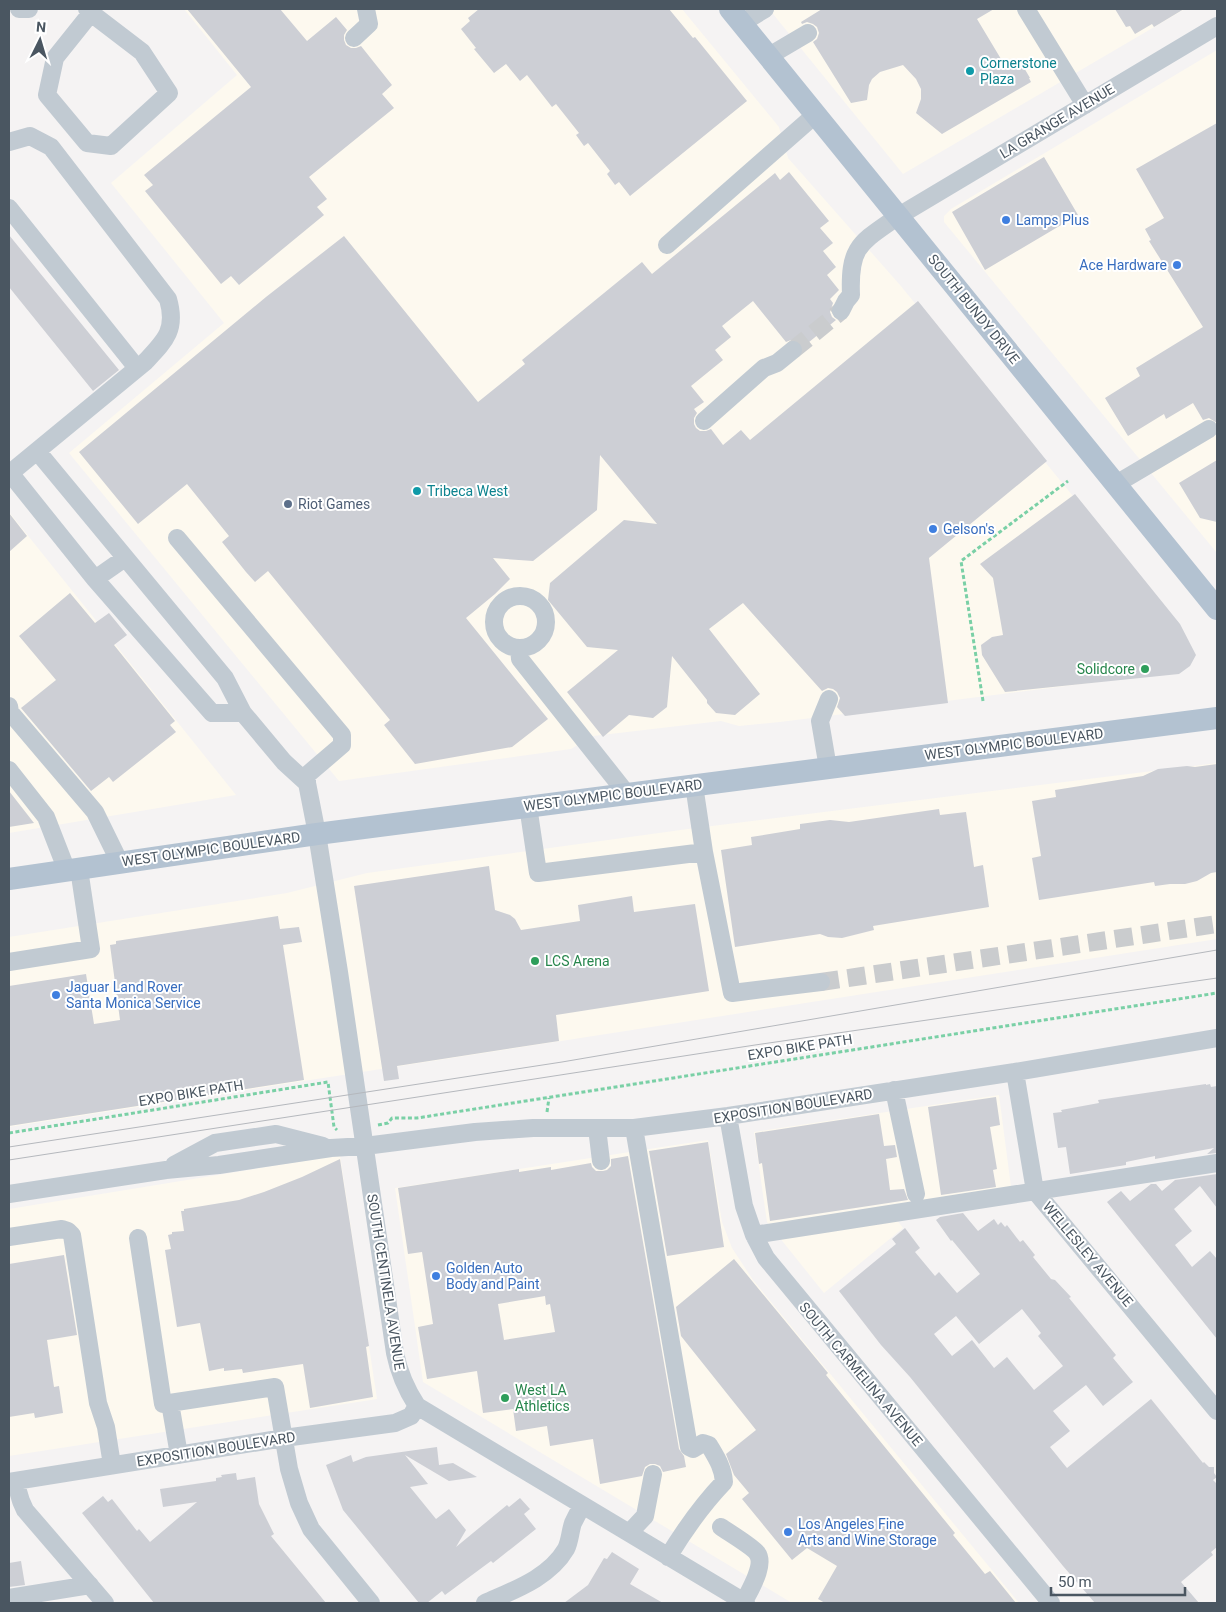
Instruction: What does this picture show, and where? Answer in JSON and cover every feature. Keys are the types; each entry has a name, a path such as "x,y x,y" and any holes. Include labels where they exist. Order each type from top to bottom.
{"main road":[{"name":"SOUTH BUNDY DRIVE","path":"736,16 1217,609"},
{"name":"WEST OLYMPIC BOULEVARD","path":"9,879 317,834 1217,718"}],"street":[{"path":"20,9 29,9"},
{"path":"354,38 369,24 366,9"},
{"path":"736,16 765,9"},
{"path":"1026,9 1085,105"},
{"path":"89,11 142,52 169,93 111,146 87,143 47,95 55,58 89,11"},
{"name":"LA GRANGE AVENUE","path":"840,306 851,295 850,276 854,257 861,243 898,216 1217,26"},
{"path":"769,56 808,33"},
{"path":"667,245 816,115"},
{"path":"9,142 30,136 50,147 168,299 172,311 170,328 164,342 137,368 9,474 96,579 212,712 243,713"},
{"path":"9,208 137,368"},
{"path":"704,421 764,368 777,364 790,346"},
{"path":"1116,484 1209,429"},
{"path":"37,450 225,678 243,713 284,762 307,783"},
{"path":"177,538 342,735 342,745 307,776 307,783"},
{"path":"96,579 125,558"},
{"path":"519,648 520,659 628,794"},
{"path":"828,768 820,721 830,699"},
{"path":"9,706 10,712 95,812 120,863"},
{"path":"9,770 46,817 73,870 91,949 9,962"},
{"name":"SOUTH CENTINELA AVENUE","path":"307,783 317,834 365,1146 394,1353 407,1391 417,1406 745,1603"},
{"path":"694,785 704,852 732,993 821,982"},
{"path":"528,806 538,873 704,852"},
{"name":"EXPOSITION BOULEVARD","path":"9,1194 166,1170 215,1144 276,1134 331,1148 365,1146 475,1132 533,1128 634,1128 728,1116 1015,1072 1217,1038"},
{"name":"WELLESLEY AVENUE","path":"1015,1072 1036,1191 1217,1411"},
{"path":"894,1090 916,1194"},
{"name":"SOUTH CARMELINA AVENUE","path":"728,1116 744,1206 754,1235 766,1258 1051,1603"},
{"path":"597,1128 601,1161"},
{"path":"634,1128 689,1447 693,1449 703,1443 709,1445 721,1465 724,1475 724,1482 705,1501 668,1556"},
{"path":"754,1235 1217,1163"},
{"path":"9,1237 62,1229 72,1235 98,1403 106,1428 112,1465"},
{"path":"138,1238 163,1404 275,1387 289,1469 299,1503 311,1529 371,1603"},
{"path":"170,1403 178,1455"},
{"name":"EXPOSITION BOULEVARD","path":"12,1481 284,1438 395,1423 411,1416 417,1406"},
{"path":"629,1533 645,1516 653,1474"},
{"path":"12,1481 25,1510 105,1603"},
{"path":"485,1603 534,1580 555,1564 566,1549 573,1525 582,1506"},
{"path":"721,1527 757,1553 760,1563 745,1603"},
{"path":"9,1598 90,1585"}],"path":[{"path":"983,701 961,561 1068,481"},
{"name":"EXPO BIKE PATH","path":"388,1123 392,1118 417,1118 1217,993"},
{"name":"EXPO BIKE PATH","path":"9,1133 328,1082 334,1127 338,1130"}],"shaded area":[{"path":"184,9 682,9 779,127 788,158 900,285 1181,628 1178,672 780,722 739,726 721,721 593,736 571,749 339,781 69,453 224,323 111,183 237,75"},
{"path":"769,9 1185,9 903,174"},
{"path":"1217,50 1217,553 944,222 944,216 951,209"},
{"path":"9,512 236,795 9,833"},
{"path":"1217,763 1217,939 9,1127 9,937 287,893 367,873 688,829"},
{"path":"999,1095 1013,1202 897,1220 903,1228 824,1293 767,1222 754,1132"},
{"path":"708,1140 722,1222 732,1248 753,1280 1019,1603 792,1603 423,1382 395,1188"},
{"path":"340,1155 377,1399 9,1456 9,1209"}],"building":[{"path":"187,9 280,9 307,41 336,17 347,30 344,35 346,45 351,48 361,46 392,85 382,94 394,108 309,177 327,199 317,207 324,215 239,285 231,276 221,284 145,191 153,185 144,175 251,87"},
{"path":"479,9 669,9 693,38 695,37 747,101 630,196 619,182 615,185 607,174 610,171 588,143 584,146 576,135 579,133 556,104 552,107 527,75 520,81 506,64 494,73 474,49 476,48 461,29 470,21 468,18"},
{"name":"Cornerstone Plaza","path":"822,9 994,9 977,19 1007,69 1020,61 1031,82 942,134 916,113 921,99 921,89 916,79 903,65 880,72 872,79 869,85 867,100 851,103 813,42 817,39 819,33 817,27 807,22 802,24 801,22"},
{"path":"1115,9 1184,9 1154,27 1152,24 1135,34 1130,26 1126,27"},
{"path":"1217,123 1217,423 1209,418 1203,420 1193,403 1166,419 1164,414 1128,436 1105,398 1140,376 1136,368 1203,327 1149,241 1151,240 1145,229 1164,218 1136,169"},
{"path":"1044,157 1078,215 985,270 952,212"},
{"path":"789,172 829,221 820,228 833,243 823,251 836,267 827,275 839,290 830,299 833,303 830,312 836,320 803,347 796,340 786,342 753,301 722,326 731,337 715,350 723,360 691,386 704,402 694,409 697,413 694,418 696,428 700,431 711,429 723,445 741,430 750,440 918,301 1047,461 929,558 948,703 845,716 837,707 840,698 837,692 828,688 822,691 743,603 709,629 760,694 735,715 716,713 672,656 667,707 653,718 629,715 603,737 567,692 618,650 587,647 548,600 550,583 624,520 657,524 600,455 597,510 533,561 493,558 510,579 466,618 548,719 512,747 415,764 384,725 390,720 268,571 255,582 246,572 222,542 229,536 187,484 138,524 79,452 266,297 344,236 478,402 525,364 522,360 642,262 652,274 775,173 780,180"},
{"path":"9,235 119,370 93,391 9,287"},
{"path":"1217,460 1217,522 1200,518 1179,483"},
{"path":"1075,494 1180,624 1196,655 1190,666 1179,674 1005,692 982,655 981,645 992,637 1003,635 993,578 980,564"},
{"path":"9,513 27,536 9,552"},
{"path":"70,593 95,623 109,613 127,635 114,645 175,721 170,725 176,732 113,782 109,777 91,791 21,708 56,680 19,636"},
{"path":"1217,764 1217,872 1185,884 1155,886 1154,882 1039,900 1032,858 1041,856 1032,801 1056,797 1055,790 1143,776 1158,769"},
{"path":"9,791 34,823 9,827"},
{"path":"939,809 940,815 966,812 974,867 983,865 989,907 873,926 874,930 842,938 828,937 820,934 735,947 721,850 752,845 751,837 800,829 800,824 830,820 849,822"},
{"name":"LCS Arena","path":"489,866 495,910 510,915 515,919 521,930 580,921 578,905 632,896 634,912 695,904 709,991 556,1015 559,1041 397,1066 399,1079 384,1081 354,886"},
{"path":"278,916 280,929 299,927 302,942 283,945 304,1080 9,1126 9,986 86,974 94,1024 120,1020 110,945 116,944 116,941"},
{"path":"1210,1084 1211,1087 1217,1086 1217,1153 1207,1154 1214,1148 1155,1159 1155,1156 1126,1162 1126,1165 1070,1174 1066,1147 1058,1148 1053,1113 1099,1103 1098,1100"},
{"path":"996,1097 1000,1125 990,1127 997,1169 993,1170 996,1187 941,1195 928,1107"},
{"path":"879,1114 884,1146 895,1145 897,1157 886,1159 890,1190 904,1189 908,1200 770,1221 762,1163 759,1164 755,1133"},
{"path":"708,1142 724,1247 667,1256 649,1151"},
{"path":"628,1156 679,1449 684,1456 686,1467 663,1472 660,1466 650,1464 645,1467 642,1476 600,1484 593,1439 550,1446 547,1426 516,1431 513,1409 483,1413 477,1371 427,1379 418,1327 433,1324 422,1252 408,1254 398,1188 519,1169 519,1172 551,1167 551,1170 591,1163 596,1171 603,1171 611,1166 611,1159","holes":["545,1296 546,1305 550,1304 555,1332 504,1340 498,1304"]},
{"path":"340,1159 369,1346 366,1347 373,1397 310,1408 303,1364 243,1373 242,1369 224,1371 224,1368 209,1371 200,1323 177,1327 165,1250 171,1249 168,1235 172,1234 172,1232 184,1231 181,1211 184,1211 184,1209 239,1200 264,1192"},
{"path":"1217,1174 1217,1208 1200,1186 1174,1209 1192,1231 1175,1245 1192,1267 1210,1251 1217,1259 1217,1339 1107,1202 1121,1191 1130,1201 1151,1184 1156,1184 1162,1191 1175,1180"},
{"path":"963,1213 978,1231 994,1219 998,1225 1001,1222 1005,1227 1007,1225 1020,1242 1023,1240 1035,1255 1033,1257 1051,1279 1055,1280 1071,1297 1069,1298 1116,1355 1113,1358 1133,1382 1103,1406 1086,1385 1053,1411 1070,1431 1050,1447 1067,1468 1151,1399 1203,1463 1209,1467 1214,1467 1214,1473 1217,1477 1213,1480 1217,1484 1217,1547 1211,1552 1213,1555 1181,1582 1199,1603 1095,1603 910,1377 881,1345 839,1291 896,1244 892,1239 905,1228 920,1248 915,1252 935,1276 939,1272 957,1293 980,1274 951,1241 936,1220 940,1217","holes":["1022,1309 1041,1333 1038,1336 1063,1366 1034,1390 1007,1357 994,1368 972,1340 952,1356 934,1334 956,1316 979,1344"]},
{"path":"64,1255 77,1335 47,1340 54,1387 59,1386 63,1413 35,1418 34,1413 9,1417 9,1264"},
{"path":"734,1259 828,1373 826,1375 955,1533 953,1535 985,1574 990,1571 1016,1603 825,1603 818,1599 837,1566 807,1548 792,1560 742,1499 749,1493 734,1475 726,1454 756,1430 681,1336 676,1307"},
{"path":"437,1447 439,1465 453,1463 477,1477 449,1481 405,1455 428,1484 410,1487 436,1519 449,1509 466,1530 456,1547 507,1505 509,1507 520,1498 530,1509 524,1514 536,1529 493,1563 491,1561 445,1595 442,1591 427,1603 419,1603 343,1510 326,1465 351,1455 353,1462 366,1457"},
{"path":"236,1473 237,1480 255,1477 259,1504 274,1534 271,1536 326,1603 154,1603 82,1513 103,1496 108,1502 112,1499 137,1531 139,1529 150,1542 197,1502 163,1507 160,1489 216,1481 216,1478 222,1477 221,1475"},
{"path":"612,1552 639,1569 630,1584 663,1603 564,1603 588,1585 604,1558 607,1559"},
{"path":"21,1561 25,1585 9,1587 9,1563"}],"tunnel":[{"path":"793,350 841,311"},
{"path":"821,982 1217,924"}],"tram line":[{"path":"9,1147 562,1062 1217,950"},
{"path":"9,1160 755,1045 1217,978"}],"place":[{"name":"Cornerstone Plaza","path":"970,71"},
{"name":"Lamps Plus","path":"1006,220"},
{"name":"Ace Hardware","path":"1177,265"},
{"name":"Tribeca West","path":"417,491"},
{"name":"Riot Games","path":"288,504"},
{"name":"Gelson's","path":"933,529"},
{"name":"Solidcore","path":"1145,669"},
{"name":"LCS Arena","path":"535,961"},
{"name":"Jaguar Land Rover Santa Monica Service","path":"56,995"},
{"name":"Golden Auto Body and Paint","path":"436,1276"},
{"name":"West LA Athletics","path":"505,1398"},
{"name":"Los Angeles Fine Arts and Wine Storage","path":"788,1532"}]}
